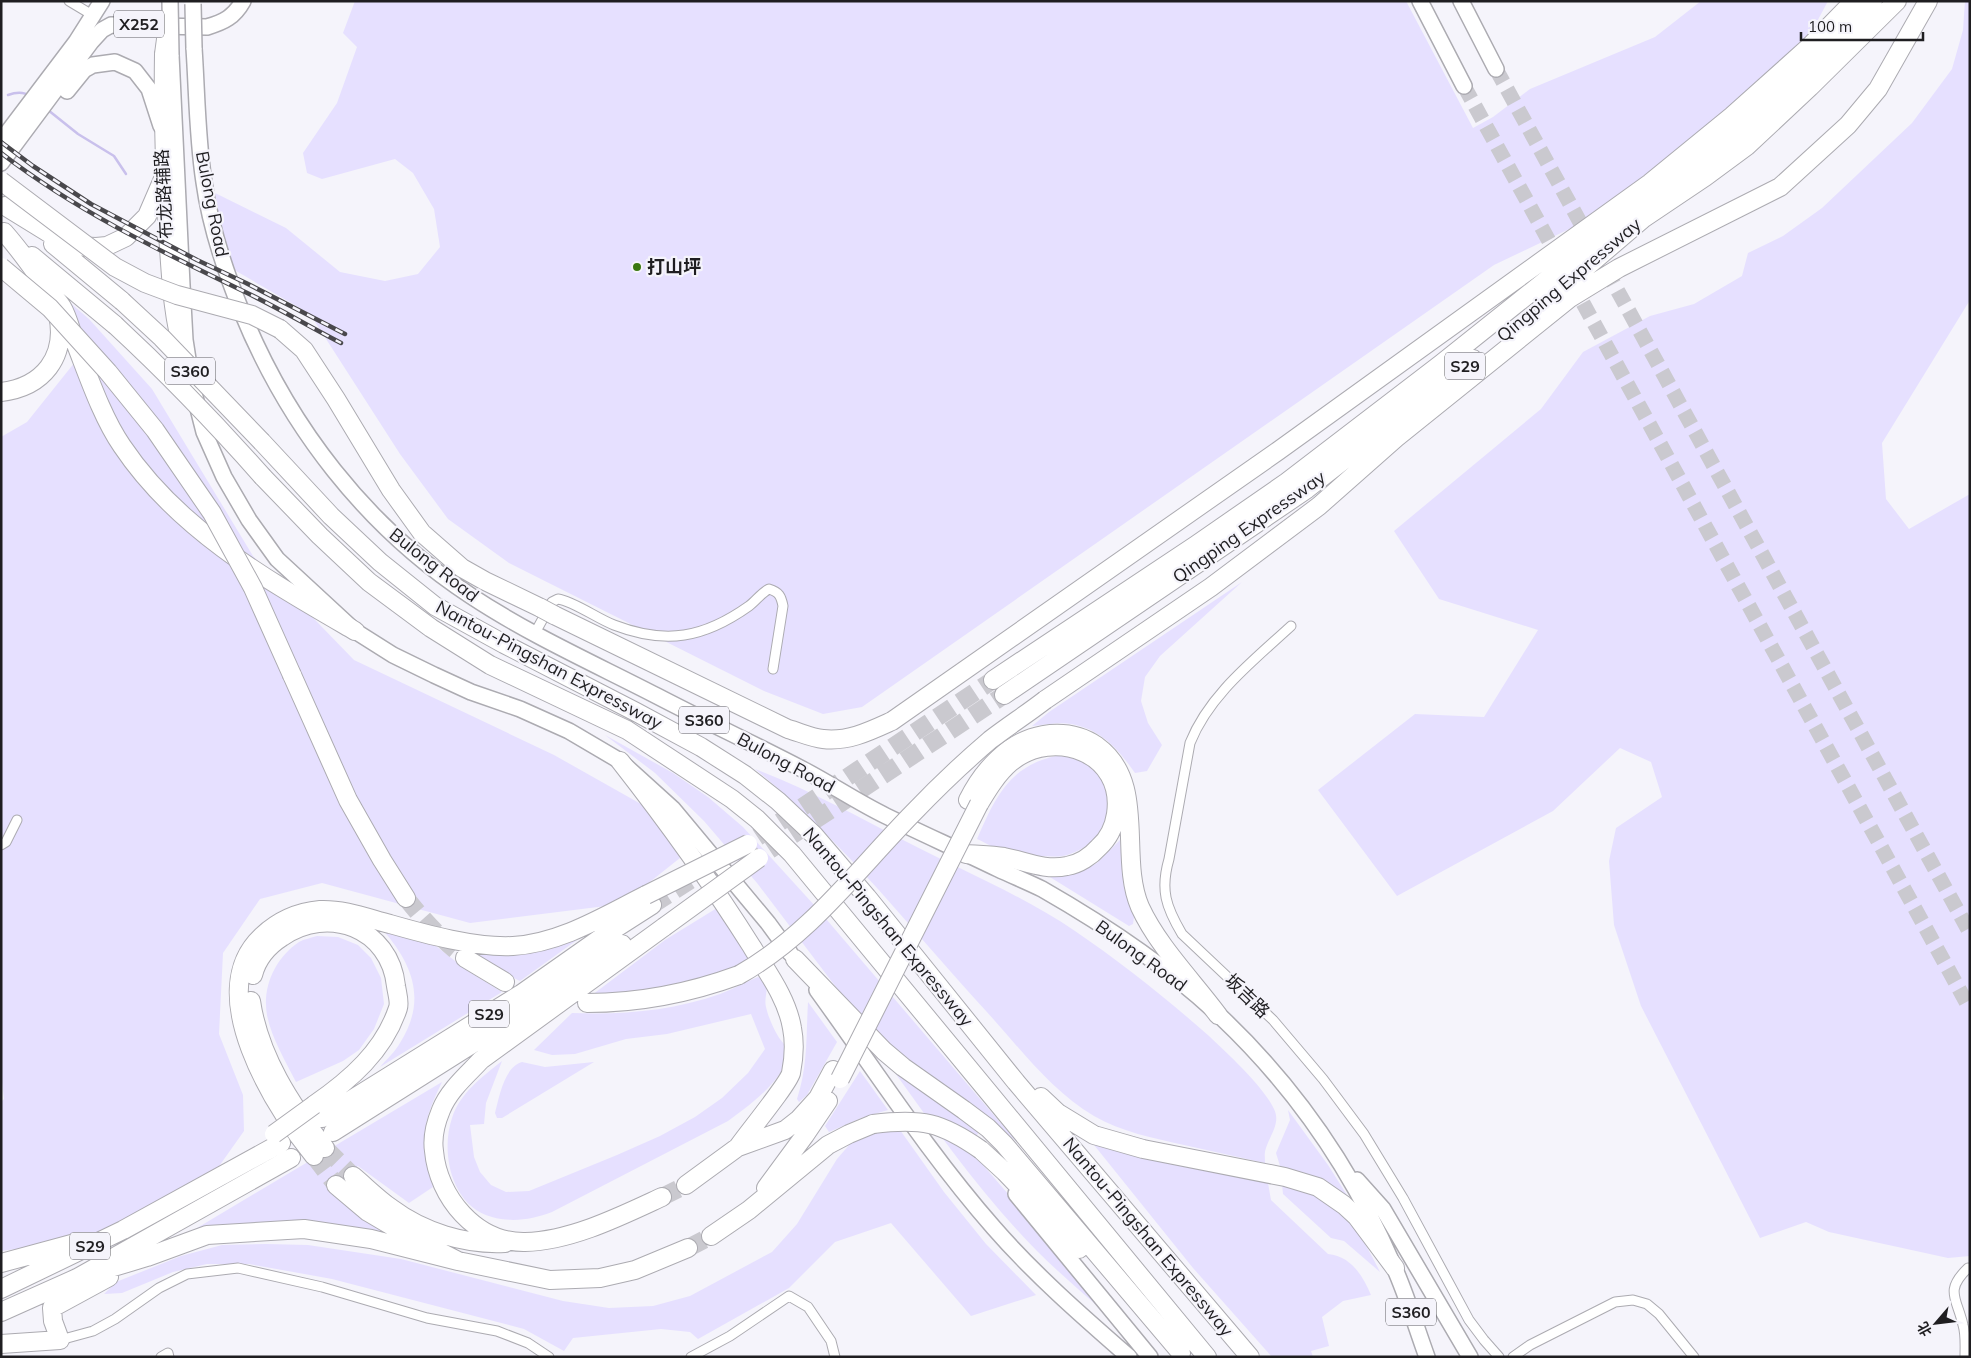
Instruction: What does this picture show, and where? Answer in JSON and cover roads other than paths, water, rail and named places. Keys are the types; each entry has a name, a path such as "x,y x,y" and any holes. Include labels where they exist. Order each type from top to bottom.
{"highway":[{"path":"1,181 115,267 146,284 177,295 252,315 280,329 304,350 408,516 422,533 462,568 788,729 823,739 849,738 892,721 1278,451 1650,183 1732,116 1809,47 1854,1"},
{"name":"Qingping Expressway","path":"993,680 1287,482 1441,364 1635,209 1734,135 1838,38 1873,1"},
{"name":"Qingping Expressway","path":"1004,695 1307,489 1535,311 1644,218 1705,178 1747,146 1897,1"},
{"path":"587,1003 637,1001 687,992 739,975 758,964 798,933 827,905 912,814 990,740 1045,700 1211,587 1319,506 1396,438 1570,298 1619,268 1780,187 1848,126 1878,89 1928,1"},
{"path":"3,205 65,243 75,246 106,246 126,237 147,216 163,179"},
{"name":"Nantou-Pingshan Expressway","path":"3,205 122,301 169,345 338,523 380,562 435,606 701,747 745,775 778,801 814,835 862,890 982,1039 1250,1357"},
{"path":"2,231 32,266 62,307 97,398 121,445 154,488 197,528 241,562 277,586 355,631"},
{"name":"Nantou-Pingshan Expressway","path":"2,231 157,364 201,408 263,477 320,536 369,582 430,628 490,665 627,730 732,798 757,819 792,854 1207,1357"},
{"path":"1,267 50,308 108,372 155,430 212,513 254,588 348,800 406,898"},
{"path":"1,392 17,390 36,380 50,366 58,348 61,330 57,310 46,287"},
{"path":"973,802 976,784 988,769 1006,752 1028,740 1051,734 1073,735 1093,743 1104,751 1115,765 1126,792 1129,815 1131,870 1140,904 1154,931 1218,1014"},
{"path":"750,1210 805,1135 837,1075 973,802 1012,762 1039,749 1063,745 1086,753 1107,771 1114,786 1117,806 1114,822 1106,840 1093,854 1069,866 1054,868 1028,864 1005,857 966,854"},
{"path":"620,761 664,817 736,922 773,981 784,1003 792,1027 794,1053 790,1076 738,1147"},
{"path":"525,1242 493,1235 477,1227 463,1215 449,1197 441,1180 433,1150 442,1108 462,1080 481,1060 655,911 748,844"},
{"path":"282,1145 323,1118 335,1090 369,1059 386,1036 398,1006 395,974 383,950 366,933 341,923 315,922 294,928 271,944 256,965 249,989 254,1019 269,1061 283,1088 320,1152 298,1136 273,1097 251,1050 243,1025 238,993 244,964 257,941 274,925 296,915 320,910 348,912 470,943 512,946 556,937 594,922 655,911 758,858"},
{"name":"S29","path":"323,1118 655,911"},
{"path":"465,958 505,982"},
{"path":"795,960 884,1051 903,1067 988,1128 1004,1144 1183,1355"},
{"path":"982,1039 1005,1064 1058,1112 1094,1135 1143,1149 1285,1177 1318,1187 1344,1205 1357,1217 1395,1268"},
{"path":"686,1185 738,1147 784,1130 799,1119 837,1075"},
{"path":"711,1236 750,1210 828,1145 849,1134 873,1124 917,1122 938,1125 957,1133 981,1150 1005,1172 1183,1355"},
{"name":"S29","path":"1,1289 122,1230 282,1145"},
{"name":"S29","path":"1,1312 77,1278 282,1145"},
{"path":"352,1176 391,1208 414,1223 459,1239 479,1242 525,1242 566,1236 662,1197"},
{"path":"336,1185 368,1212 407,1236 458,1261"},
{"path":"77,1278 147,1257 208,1235 304,1229 371,1239 458,1261 550,1280 600,1278 634,1270 688,1248"},
{"path":"1,1263 122,1230"},
{"path":"1,1344 60,1340 53,1321 52,1308 147,1257"}],"main road":[{"name":"X252","path":"54,90 102,1"},
{"name":"S360","path":"166,55 169,1"},
{"name":"X252","path":"2,160 102,30 111,25 130,24 207,27 218,24 234,15 243,1"},
{"path":"1420,1 1464,86"},
{"path":"1461,1 1496,69"},
{"name":"Bulong Road","path":"194,2 194,48 204,181 219,253 255,344 281,394 306,434 370,513 442,576 472,597 535,633 803,769 879,813 1040,888 1154,961 1218,1014 1277,1076 1310,1118 1333,1152 1373,1222 1395,1268 1427,1357"},
{"path":"94,16 115,18 130,24"},
{"name":"布龙路辅路","path":"166,55 161,126 173,318 192,385"},
{"name":"Bulong Road","path":"166,55 184,312 192,385 204,432 224,477 249,520 277,559 355,631 393,655 471,692 520,709 569,732 620,761 673,809 768,923 961,1189 995,1230 1032,1269 1129,1357"},
{"path":"24,130 54,90 93,65 115,62 135,71 149,89 161,126"},
{"name":"X252","path":"1,141 24,130"},
{"path":"981,1150 1150,1357"},
{"path":"1333,1152 1383,1210 1470,1357"}],"street":[{"path":"69,1 94,16"},
{"path":"535,633 552,602 558,599 612,625 640,634 662,637 678,636 702,631 728,620 751,605 764,591 769,589 777,592 783,606 773,669"},
{"name":"坂吉路","path":"1290,626 1233,680 1212,705 1194,732 1164,876 1164,890 1168,904 1182,934 1273,1020 1323,1079 1364,1134 1403,1198 1469,1320 1499,1357"},
{"path":"1,845 6,842 17,820"},
{"path":"60,1340 93,1331 115,1320 159,1288 188,1274 238,1268 322,1287 427,1318 497,1331 528,1343 549,1357"},
{"path":"1965,1357 1963,1324 1953,1290 1960,1276 1968,1268"},
{"path":"691,1357 730,1336 789,1296 808,1307 831,1341 835,1357"},
{"path":"1513,1357 1530,1345 1615,1302 1633,1300 1647,1304 1659,1314 1694,1357"},
{"path":"161,1357 168,1353 168,1357"}],"waterway":[{"path":"8,95 19,92 30,96"},
{"path":"48,110 78,134 114,156 126,174"}],"tunnel":[{"path":"1496,69 1970,933"},
{"path":"1464,86 1560,261"},
{"path":"1572,283 1970,1009"},
{"path":"735,852 993,680"},
{"path":"747,865 1004,695"},
{"path":"652,905 692,879"},
{"path":"406,898 434,930 465,958"},
{"path":"325,1148 353,1176"},
{"path":"314,1156 336,1185"},
{"path":"662,1197 686,1185"},
{"path":"688,1248 711,1236"}],"railway":[{"path":"1,142 33,166 91,204 197,260 345,334"},
{"path":"1,153 58,193 118,228 341,343"}],"place":[{"name":"打山坪","path":"637,267"}]}
